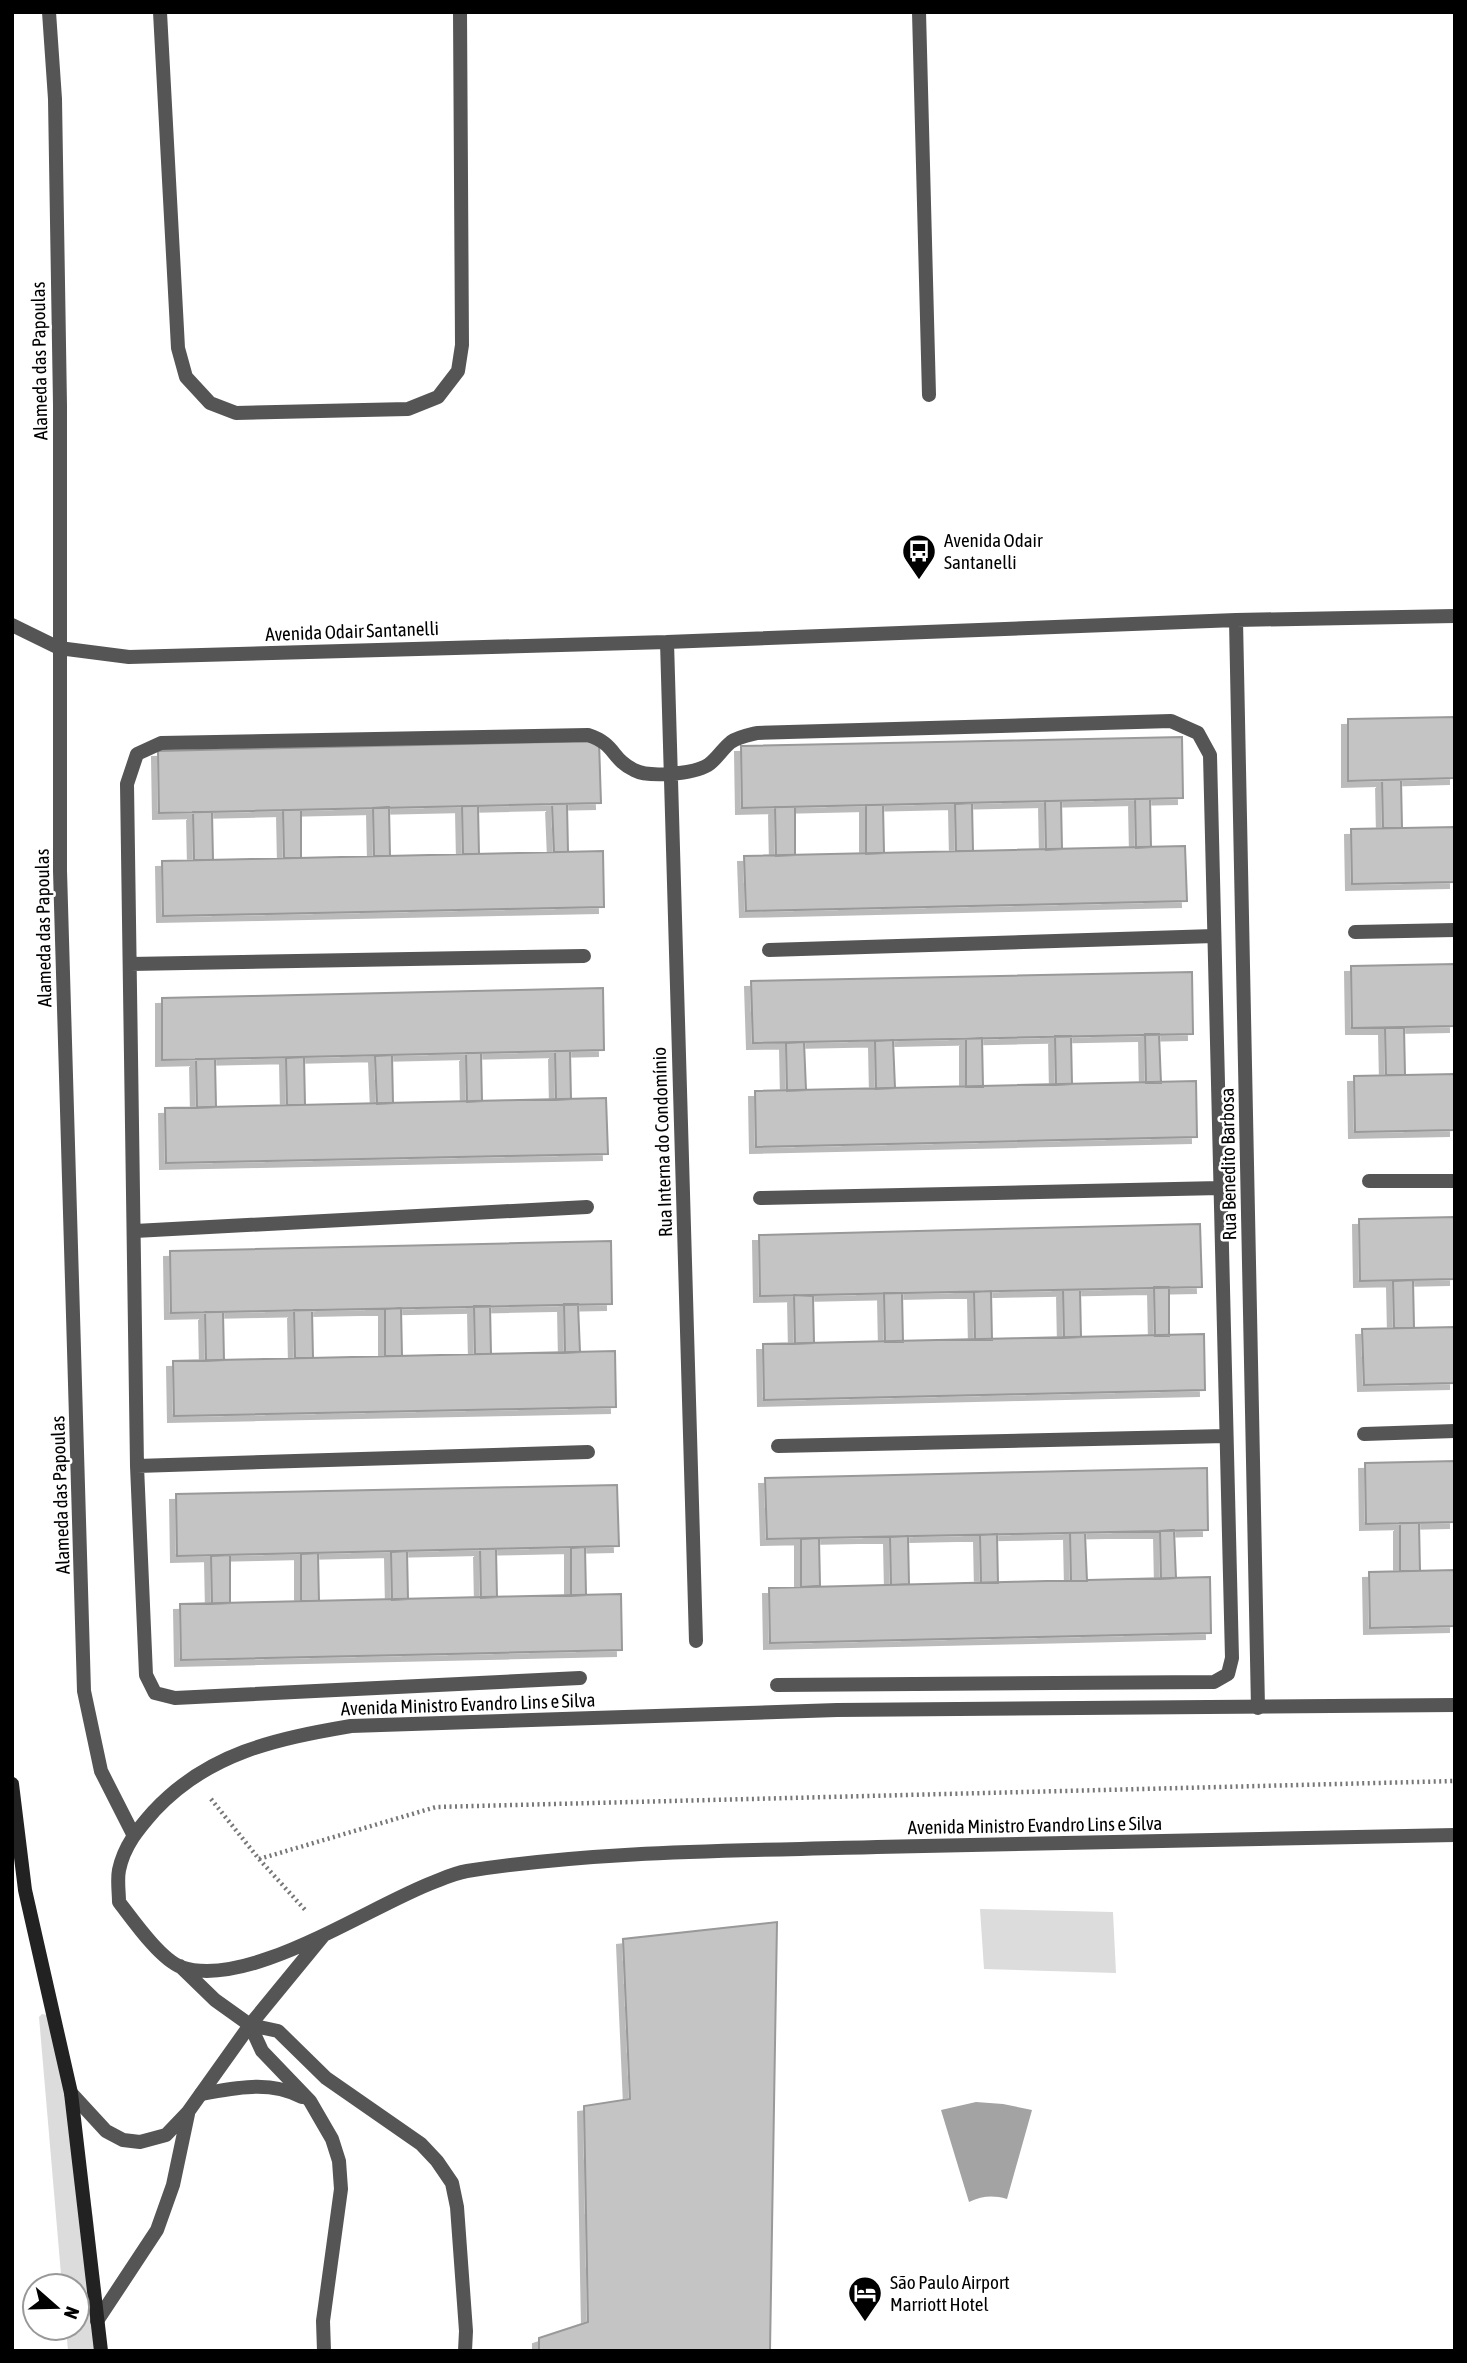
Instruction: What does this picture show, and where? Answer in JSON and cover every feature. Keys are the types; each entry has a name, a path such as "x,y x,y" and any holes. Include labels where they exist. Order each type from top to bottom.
{"main road":[{"path":"12,1784 24,1890 71,2094 101,2351"}],"street":[{"name":"Alameda das Papoulas","path":"49,12 55,99 60,405 61,871 84,1691 100,1770 133,1834"},
{"path":"160,12 178,348 186,377 210,403 236,413 408,409 438,397 458,371 463,345 460,12"},
{"path":"919,12 929,395"},
{"name":"Avenida Odair Santanelli","path":"12,625 59,648 130,657 667,642 1236,620 1455,616"},
{"name":"Rua Benedito Barbosa","path":"1236,620 1258,1708"},
{"name":"Rua Interna do Condomínio","path":"667,642 696,1641"},
{"path":"580,1678 175,1698 155,1693 146,1675 137,1466 127,785 138,754 161,743 587,735 601,739 609,745 619,761 636,772 670,775 707,766 733,741 757,733 1171,721 1198,733 1210,755 1232,1658 1227,1674 1214,1682 777,1685"},
{"path":"1355,932 1455,930"},
{"path":"769,950 1214,936"},
{"path":"130,964 584,956"},
{"path":"1368,1181 1455,1181"},
{"path":"760,1198 1220,1188"},
{"path":"135,1231 587,1207"},
{"path":"1364,1434 1455,1431"},
{"path":"778,1446 1226,1436"},
{"path":"137,1466 588,1452"},
{"name":"Avenida Ministro Evandro Lins e Silva","path":"1455,1705 837,1710 351,1726 286,1737 250,1748 195,1774 165,1800 133,1834 119,1870 119,1902 164,1956 180,1966 212,1972 239,1968 273,1958 408,1892 461,1872 550,1859 706,1851 1455,1835"},
{"path":"71,2094 106,2131 132,2141 153,2140 166,2135 188,2112 250,2025 326,1933"},
{"path":"180,1966 215,2000 250,2025 278,2031 326,2078 421,2144 438,2161 452,2183 457,2207 466,2331 465,2351"},
{"path":"250,2025 262,2052 310,2101 332,2139 339,2161 341,2189 323,2320 324,2351"},
{"path":"201,2094 261,2085 295,2093 310,2101"},
{"path":"97,2321 157,2230 173,2185 188,2112"}],"path":[{"path":"195,1774 214,1803 259,1859 326,1933"},
{"path":"259,1859 436,1807 1455,1781"}],"shaded area":[{"path":"980,1909 1113,1912 1116,1973 984,1969"},
{"path":"42,2014 47,2015 79,2119 93,2219 105,2351 68,2351 67,2342 91,2342 91,2272 61,2272 39,2017"},
{"path":"976,2102 1032,2110 1007,2199 988,2197 969,2202 941,2110"}],"building":[{"path":"1455,717 1455,778 1348,781 1348,719"},
{"path":"1182,737 1183,798 742,808 741,746"},
{"path":"599,741 601,803 159,813 158,751"},
{"path":"1382,780 1401,780 1402,828 1383,828"},
{"path":"1135,799 1150,799 1151,847 1136,848"},
{"path":"1045,801 1061,801 1062,849 1046,850"},
{"path":"972,803 973,851 956,851 955,804"},
{"path":"552,804 567,804 568,852 554,852"},
{"path":"866,805 883,805 884,853 866,854"},
{"path":"462,806 478,806 479,854 463,854"},
{"path":"389,807 390,856 374,856 373,808"},
{"path":"775,807 795,807 795,855 776,856"},
{"path":"283,810 301,810 301,858 284,858"},
{"path":"193,812 212,812 213,860 194,860"},
{"path":"1455,827 1455,882 1352,884 1351,829"},
{"path":"1185,846 1187,901 746,911 744,856"},
{"path":"603,851 604,907 163,916 162,861"},
{"path":"1455,964 1455,1026 1352,1028 1351,966"},
{"path":"1192,972 1193,1034 753,1043 751,981"},
{"path":"603,988 604,1050 162,1060 162,998"},
{"path":"1404,1027 1405,1075 1386,1075 1385,1028"},
{"path":"1145,1034 1159,1034 1161,1083 1146,1083"},
{"path":"1055,1036 1071,1036 1072,1084 1056,1085"},
{"path":"982,1038 983,1087 966,1087 966,1039"},
{"path":"893,1040 895,1088 876,1089 875,1041"},
{"path":"804,1042 806,1090 787,1091 786,1043"},
{"path":"555,1051 570,1051 571,1099 556,1100"},
{"path":"466,1053 481,1053 482,1101 467,1102"},
{"path":"392,1055 393,1103 377,1104 375,1056"},
{"path":"304,1057 305,1105 287,1105 286,1058"},
{"path":"196,1059 215,1059 216,1107 197,1108"},
{"path":"1455,1074 1455,1130 1355,1132 1354,1076"},
{"path":"1196,1081 1197,1137 756,1147 755,1091"},
{"path":"606,1098 608,1154 166,1163 165,1108"},
{"path":"1455,1217 1455,1279 1360,1281 1359,1219"},
{"path":"1200,1224 1202,1287 760,1296 759,1235"},
{"path":"611,1241 612,1304 171,1313 170,1251"},
{"path":"1413,1280 1414,1328 1394,1328 1393,1281"},
{"path":"1154,1287 1169,1287 1169,1336 1155,1336"},
{"path":"1063,1290 1080,1290 1081,1337 1064,1338"},
{"path":"991,1291 992,1340 975,1340 974,1292"},
{"path":"884,1293 902,1293 903,1342 885,1342"},
{"path":"794,1295 813,1296 814,1343 795,1344"},
{"path":"564,1304 578,1304 580,1352 565,1353"},
{"path":"474,1306 490,1306 491,1354 475,1354"},
{"path":"401,1308 402,1356 385,1356 385,1309"},
{"path":"294,1310 312,1310 313,1358 295,1358"},
{"path":"205,1312 223,1312 224,1360 206,1361"},
{"path":"1455,1327 1455,1383 1364,1385 1362,1329"},
{"path":"1204,1334 1205,1390 764,1400 763,1344"},
{"path":"615,1351 616,1407 174,1416 173,1361"},
{"path":"1455,1461 1455,1522 1366,1524 1365,1463"},
{"path":"1207,1468 1208,1530 767,1539 765,1478"},
{"path":"617,1485 619,1546 177,1556 176,1494"},
{"path":"1400,1523 1419,1523 1420,1571 1400,1571"},
{"path":"1174,1530 1176,1578 1161,1579 1160,1531"},
{"path":"1070,1533 1085,1533 1087,1581 1071,1581"},
{"path":"997,1534 998,1583 981,1583 980,1535"},
{"path":"908,1536 909,1584 891,1585 890,1537"},
{"path":"819,1538 820,1586 801,1587 801,1539"},
{"path":"585,1547 586,1595 571,1596 571,1548"},
{"path":"480,1549 496,1549 497,1597 481,1598"},
{"path":"407,1551 408,1599 392,1600 391,1552"},
{"path":"318,1553 319,1601 301,1601 301,1554"},
{"path":"230,1555 230,1603 212,1604 211,1556"},
{"path":"1455,1570 1455,1626 1370,1628 1369,1572"},
{"path":"1210,1577 1211,1633 770,1643 769,1588"},
{"path":"621,1594 622,1650 181,1660 180,1604"},
{"path":"777,1922 770,2351 539,2351 539,2338 588,2322 584,2106 630,2099 623,1939"}],"place":[{"name":"Avenida Odair Santanelli","path":"919,581"},
{"name":"São Paulo Airport Marriott Hotel","path":"865,2323"}]}
